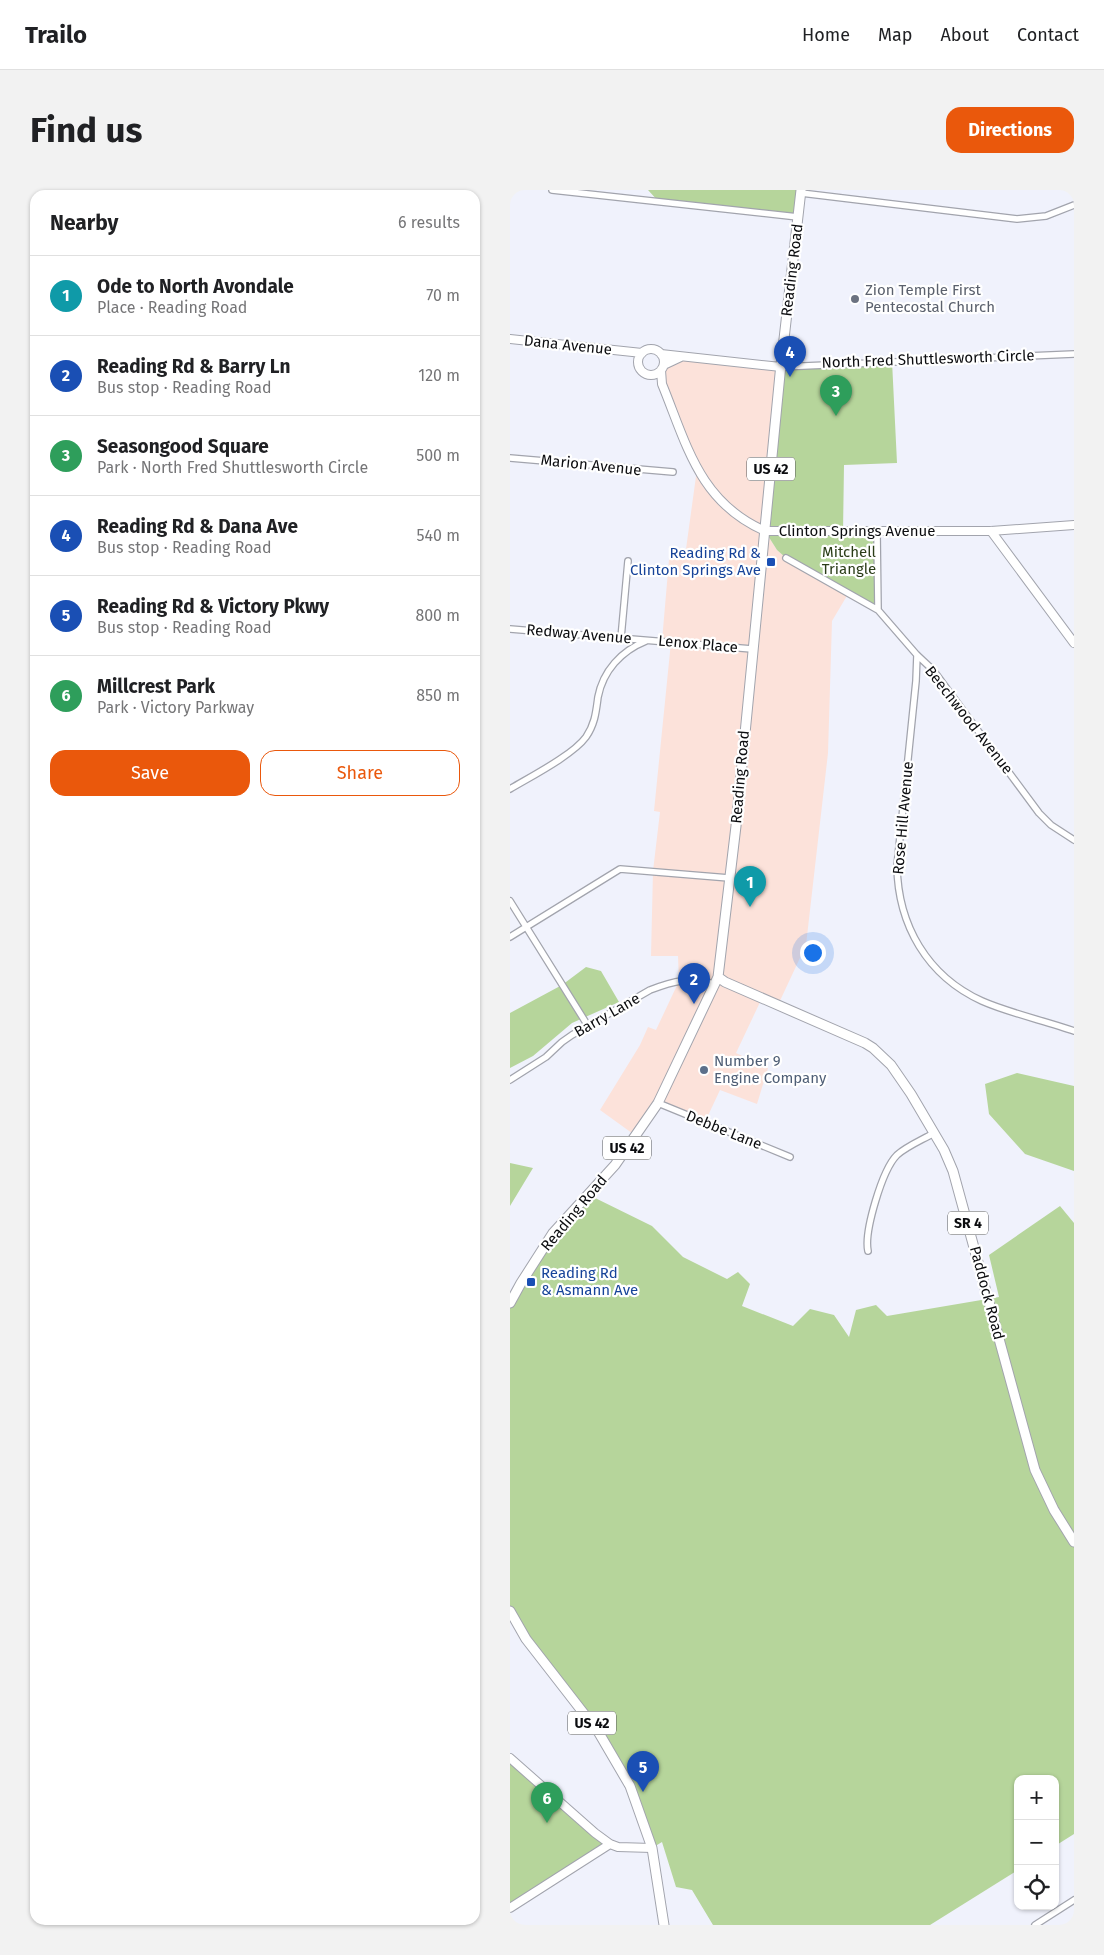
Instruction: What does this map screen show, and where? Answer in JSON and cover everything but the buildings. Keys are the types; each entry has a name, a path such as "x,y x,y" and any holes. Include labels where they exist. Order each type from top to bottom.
{"main road":[{"name":"Reading Road","path":"510,1303 520,1282 553,1233 615,1165 658,1103 716,981 736,826 752,648 801,191"},
{"name":"Paddock Road","path":"716,981 725,982 865,1042 891,1065 944,1150 959,1187 1035,1470 1054,1510 1074,1542"},
{"name":"US 42","path":"510,1611 526,1639 583,1711 613,1754 630,1786 652,1848 664,1925"}],"street":[{"path":"552,190 798,217"},
{"path":"801,191 1017,219 1046,216 1074,205"},
{"name":"Dana Avenue","path":"510,339 642,353"},
{"path":"682,357 652,376 644,374 638,364 642,353 650,349 661,354 682,357 781,367"},
{"name":"Dana Avenue","path":"625,351 638,364"},
{"path":"661,354 663,368"},
{"name":"North Fred Shuttlesworth Circle","path":"781,367 806,364 1074,354"},
{"name":"Clinton Springs Avenue","path":"663,368 662,384 697,469 705,483 716,497 738,517 765,531 991,531 1074,525"},
{"name":"Clinton Springs Avenue","path":"652,376 662,384"},
{"name":"Marion Avenue","path":"510,458 673,472"},
{"path":"991,531 1074,643"},
{"path":"877,532 878,610"},
{"name":"Beechwood Avenue","path":"786,558 878,610 917,655 933,670 1039,812 1051,824 1074,840"},
{"path":"621,638 628,561"},
{"name":"Redway Avenue","path":"510,629 648,640"},
{"name":"Lenox Place","path":"510,789 571,751 585,739 594,722 600,691 606,674 620,656 630,648 648,640 752,648"},
{"name":"Rose Hill Avenue","path":"917,655 897,866 899,896 908,928 936,969 967,993 988,1003 1074,1031"},
{"path":"510,937 620,869 729,878"},
{"path":"510,901 588,1026"},
{"name":"Barry Lane","path":"510,1080 533,1067 554,1051 562,1042 638,996 663,985 689,980 716,981"},
{"name":"Debbe Lane","path":"658,1103 790,1157"},
{"path":"868,1251 866,1243 874,1206 886,1170 903,1150 934,1133"},
{"path":"510,1758 610,1844 618,1847 652,1848"},
{"path":"510,1908 610,1844"},
{"path":"1035,1925 1074,1900"}],"shaded area":[{"path":"676,360 781,367 765,531 777,550 786,558 848,594 832,621 828,753 806,945 778,1005 762,998 736,1053 768,1068 757,1104 720,1090 705,1122 658,1103 636,1136 600,1110 640,1045 648,1027 656,1030 679,981 678,956 651,956 653,871 660,812 654,811 671,642 662,641 670,548 686,549 697,469 662,384 661,370"}],"green space":[{"path":"648,190 801,190 798,217 659,202"},
{"name":"Mitchell Triangle","path":"892,361 897,463 844,465 843,532 877,532 878,610 786,558 777,550 765,531 781,367"},
{"path":"586,967 601,971 619,1002 572,1023 533,1056 510,1068 510,1013 562,985"},
{"path":"1017,1073 1074,1086 1074,1171 1025,1154 989,1114 985,1084"},
{"path":"510,1163 533,1168 510,1206"},
{"path":"587,1194 652,1226 683,1257 727,1279 738,1272 750,1284 742,1306 793,1326 810,1309 834,1315 849,1337 856,1310 876,1305 887,1316 999,1297 989,1255 1060,1206 1074,1223 1074,1834 1059,1843 1059,1775 1014,1775 1014,1872 930,1925 713,1925 692,1890 676,1887 662,1842 652,1848 613,1754 510,1611 510,1303 521,1283"},
{"path":"510,1758 610,1844 510,1908"}],"place":[{"name":"Zion Temple First Pentecostal Church","path":"855,299"},
{"name":"Reading Rd & Dana Ave","path":"790,377"},
{"name":"Seasongood Square","path":"836,416"},
{"name":"Reading Rd & Clinton Springs Ave","path":"771,562"},
{"name":"Ode to North Avondale","path":"750,907"},
{"name":"Reading Rd & Barry Ln","path":"694,1004"},
{"name":"Number 9 Engine Company","path":"704,1070"},
{"name":"Reading Rd & Asmann Ave","path":"531,1282"},
{"name":"Reading Rd & Victory Pkwy","path":"643,1792"},
{"name":"Millcrest Park","path":"547,1823"}]}
